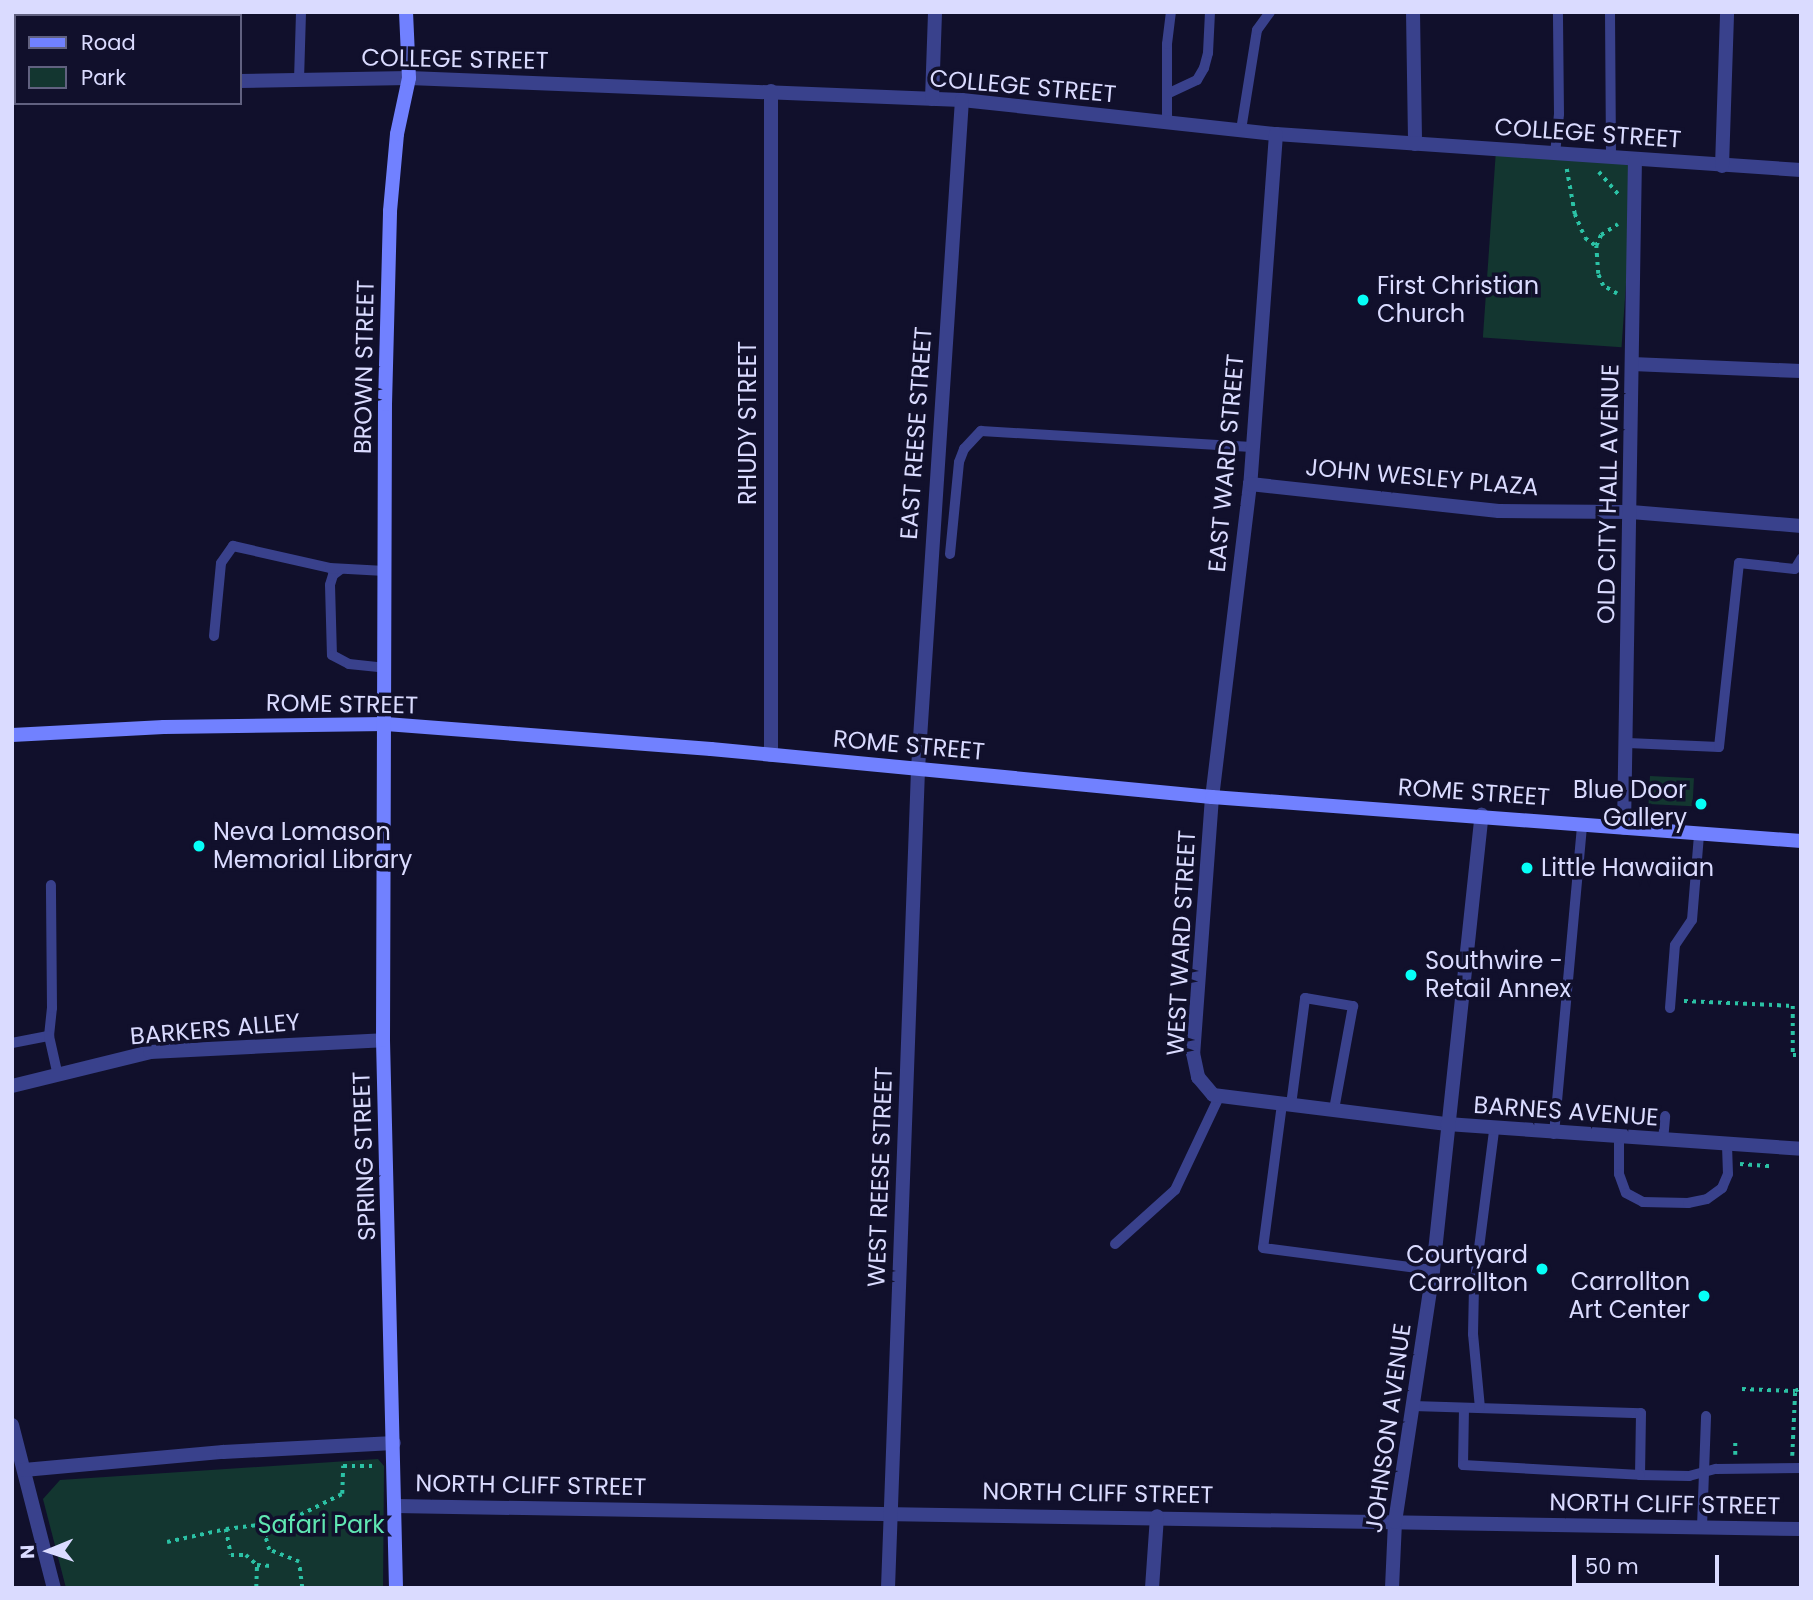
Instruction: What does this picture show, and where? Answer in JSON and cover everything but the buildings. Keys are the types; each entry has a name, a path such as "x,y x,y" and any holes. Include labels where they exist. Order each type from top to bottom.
{"street":[{"name":"BROWN STREET","path":"386,724 385,571 390,211 397,134 408,78 406,12"},
{"path":"932,99 935,12"},
{"path":"1413,12 1415,144"},
{"path":"1722,166 1727,12"},
{"name":"COLLEGE STREET","path":"242,82 408,78 962,100 1276,134 1801,170"},
{"name":"RHUDY STREET","path":"771,91 771,755"},
{"name":"EAST REESE STREET","path":"918,769 962,100"},
{"name":"EAST WARD STREET","path":"1212,797 1250,484 1276,134"},
{"name":"OLD CITY HALL AVENUE","path":"1624,828 1628,743 1635,160"},
{"path":"1632,363 1801,371"},
{"name":"JOHN WESLEY PLAZA","path":"1250,484 1499,511 1631,512 1801,526"},
{"name":"ROME STREET","path":"12,735 164,727 386,724 771,755 1212,797 1482,815 1801,841"},
{"name":"SPRING STREET","path":"386,724 383,1040 396,1588"},
{"name":"WEST REESE STREET","path":"888,1588 918,769"},
{"name":"WEST WARD STREET","path":"1212,797 1193,1053 1198,1077 1213,1095 1220,1096"},
{"name":"JOHNSON AVENUE","path":"1392,1588 1395,1522 1433,1270 1482,815"},
{"name":"BARKERS ALLEY","path":"12,1086 58,1076 60,1072 150,1052 383,1040"},
{"path":"1220,1096 1331,1110"},
{"name":"BARNES AVENUE","path":"1331,1110 1494,1130 1801,1149"},
{"path":"12,1425 19,1462 54,1588"},
{"name":"NORTH CLIFF STREET","path":"19,1462 394,1443"},
{"name":"NORTH CLIFF STREET","path":"394,1506 1157,1516 1801,1529"},
{"path":"1152,1588 1157,1516"}],"lane":[{"path":"299,80 301,12"},
{"path":"1167,122 1171,12"},
{"path":"1167,94 1197,80 1204,68 1210,12"},
{"path":"1241,130 1257,30 1270,12"},
{"path":"1558,12 1560,154"},
{"path":"1609,12 1611,158"},
{"path":"950,554 959,462 964,449 981,431 1252,447"},
{"path":"214,636 221,563 233,546 341,569 385,571"},
{"path":"1628,743 1719,747 1739,563 1794,569 1801,559"},
{"path":"341,569 333,575 330,586 332,655 349,664 386,668"},
{"path":"1554,1134 1582,824"},
{"path":"1671,1004 1675,945 1692,920 1699,834"},
{"path":"51,885 52,1008 49,1036 58,1076"},
{"path":"1331,1110 1353,1006 1306,998 1263,1248 1433,1270"},
{"path":"12,1043 49,1036"},
{"path":"1115,1244 1175,1190 1220,1096"},
{"path":"1663,1140 1665,1116"},
{"path":"1480,1409 1473,1334 1474,1287 1494,1130"},
{"path":"1619,1138 1619,1174 1626,1193 1643,1202 1688,1203 1707,1199 1722,1188 1728,1174 1727,1145"},
{"path":"1413,1406 1641,1413 1640,1475"},
{"path":"1464,1408 1463,1465 1689,1476 1703,1471 1801,1468"},
{"path":"1702,1527 1706,1416"}],"path":[{"path":"1560,154 1575,214 1586,237 1596,246"},
{"path":"1585,156 1634,216 1612,226 1601,235 1596,246 1598,274 1603,286 1633,298"},
{"path":"1671,1004 1793,1006 1793,1055 1801,1055"},
{"path":"1728,1163 1776,1166"},
{"path":"1742,1389 1795,1391 1801,1388"},
{"path":"1792,1444 1795,1391"},
{"path":"302,1588 299,1562 274,1552 265,1546 264,1541 272,1529 342,1494 343,1466 362,1464 380,1468"},
{"path":"167,1542 226,1529 267,1524 272,1529"},
{"path":"226,1529 231,1555 246,1555 257,1565 271,1566"},
{"path":"256,1588 257,1565"}],"green space":[{"path":"1496,150 1635,160 1622,347 1483,338"},
{"path":"1650,776 1694,778 1692,806 1649,804"},
{"name":"Safari Park","path":"378,1459 384,1466 383,1588 66,1588 43,1499 60,1480"}],"place":[{"name":"First Christian Church","path":"1363,300"},
{"name":"Blue Door Gallery","path":"1701,804"},
{"name":"Neva Lomason Memorial Library","path":"199,846"},
{"name":"Little Hawaiian","path":"1527,868"},
{"name":"Southwire - Retail Annex","path":"1411,975"},
{"name":"Courtyard Carrollton","path":"1542,1269"},
{"name":"Carrollton Art Center","path":"1704,1296"}]}
